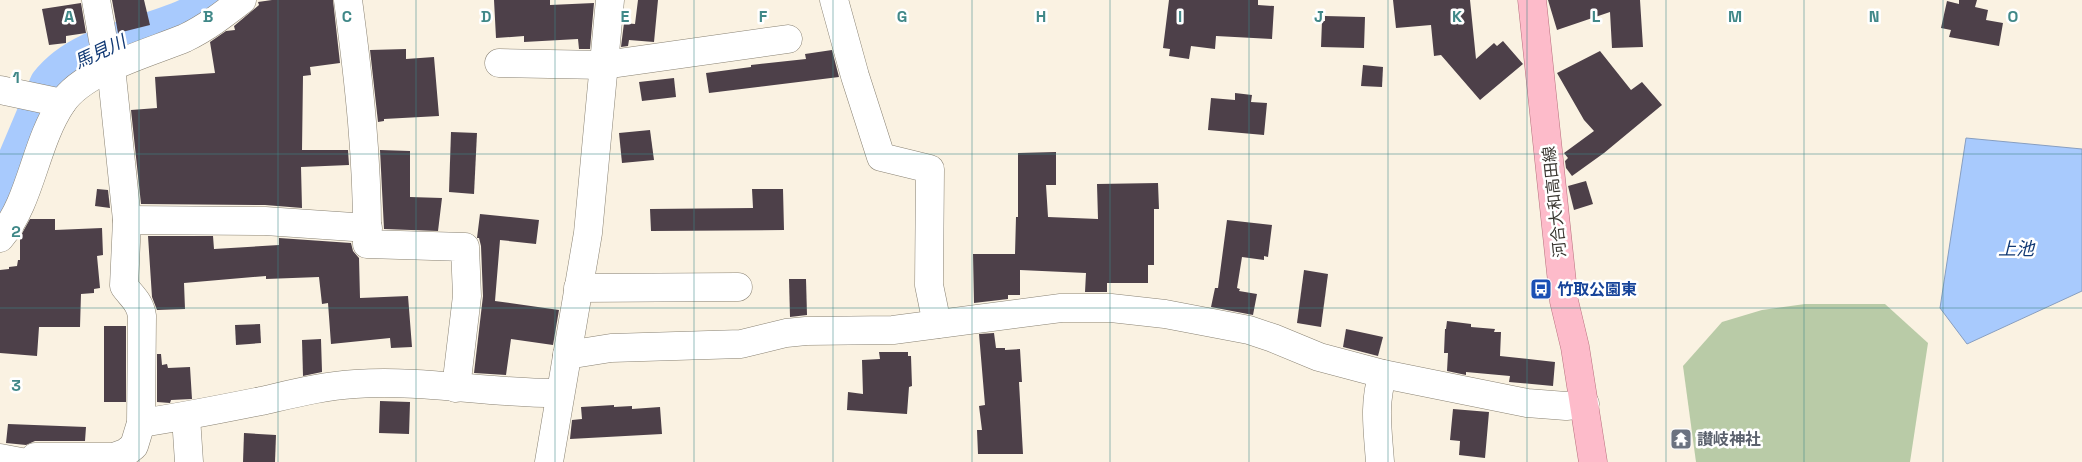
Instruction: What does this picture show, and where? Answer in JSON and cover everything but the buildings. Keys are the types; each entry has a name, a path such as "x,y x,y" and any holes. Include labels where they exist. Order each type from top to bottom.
{"main road":[{"name":"河合大和高田線","path":"1532,0 1564,301 1575,347 1593,462"}],"street":[{"path":"30,462 35,457 99,458 125,453 134,446 141,422 142,316 141,307 124,286 126,220 108,55 96,0"},
{"path":"0,90 49,100 74,90 108,55 186,37 221,17 242,0"},
{"path":"348,0 359,85 368,244 465,246 467,296 456,388"},
{"path":"549,462 592,200 610,0"},
{"path":"834,0 855,76 881,157 930,169 929,285 937,324"},
{"path":"499,63 604,65 788,39"},
{"path":"0,238 16,215 43,143 49,100"},
{"path":"126,220 265,221 368,228"},
{"path":"578,288 738,287"},
{"path":"567,355 610,348 741,344 806,331 893,330 1061,308 1084,307 1136,310 1249,330 1319,357 1384,374 1527,403 1566,406 1585,404"},
{"path":"1380,462 1376,407 1378,390 1384,374"},
{"path":"141,422 186,417 319,388 355,384 394,383 527,394 560,393"},
{"path":"186,417 189,462"},
{"path":"0,458 21,462"}],"green space":[{"path":"1805,304 1885,304 1928,343 1910,462 1696,462 1683,366 1722,322 1762,310"}],"water":[{"name":"上池","path":"1966,138 2082,149 2082,291 1967,344 1940,308"}],"waterway":[{"name":"馬見川","path":"0,200 49,84 63,70 78,59 96,50 189,17 215,0"}],"place":[{"name":"竹取公園東","path":"1541,289"},
{"name":"讃岐神社","path":"1681,439"}]}
